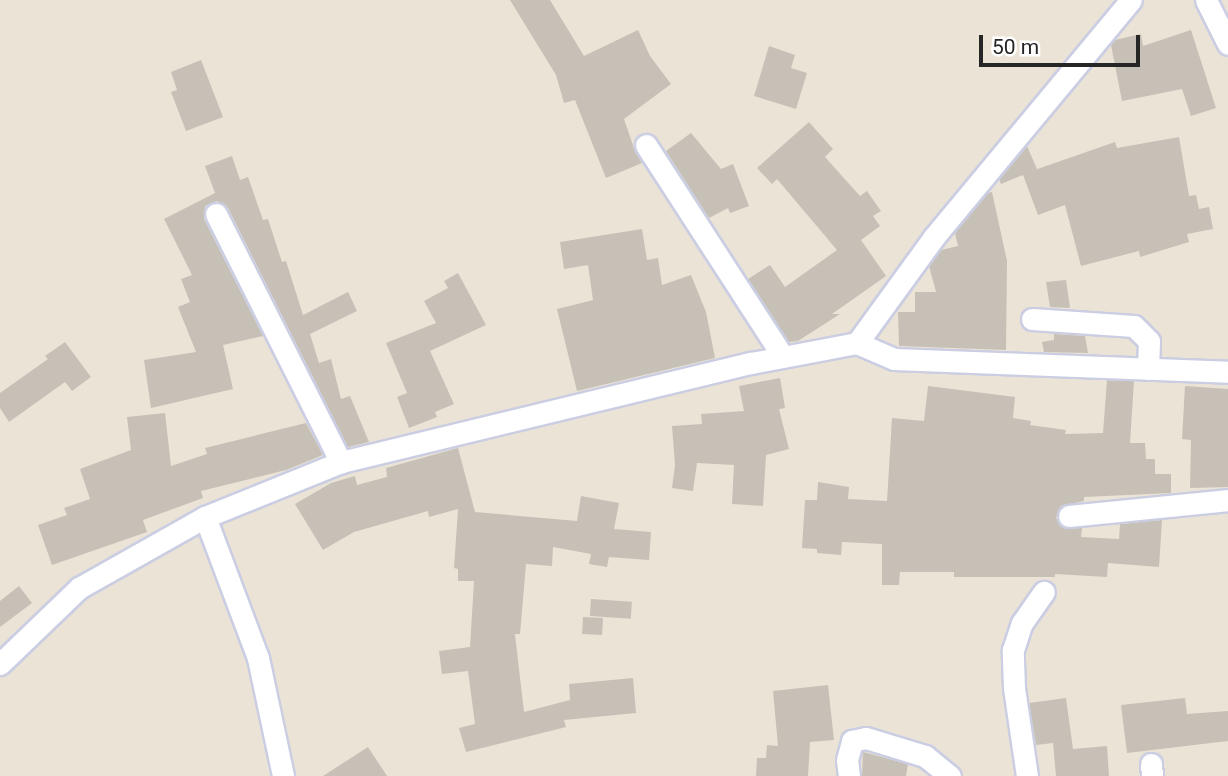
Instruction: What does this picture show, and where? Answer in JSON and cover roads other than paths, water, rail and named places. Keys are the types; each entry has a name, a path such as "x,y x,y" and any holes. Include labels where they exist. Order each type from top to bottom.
{"street":[{"path":"857,343 934,237 1131,0"},
{"path":"1206,0 1228,44"},
{"path":"646,145 783,357"},
{"path":"216,214 341,462"},
{"path":"1032,320 1134,326 1149,341 1148,369"},
{"path":"0,664 79,588 205,517 341,462 783,357 857,343 894,359 1228,372"},
{"path":"1069,516 1228,500"},
{"path":"205,517 258,658 283,776"},
{"path":"1027,776 1014,688 1013,650 1022,623 1044,592"},
{"path":"849,776 847,760 852,741 866,738 925,756 950,776"}]}
